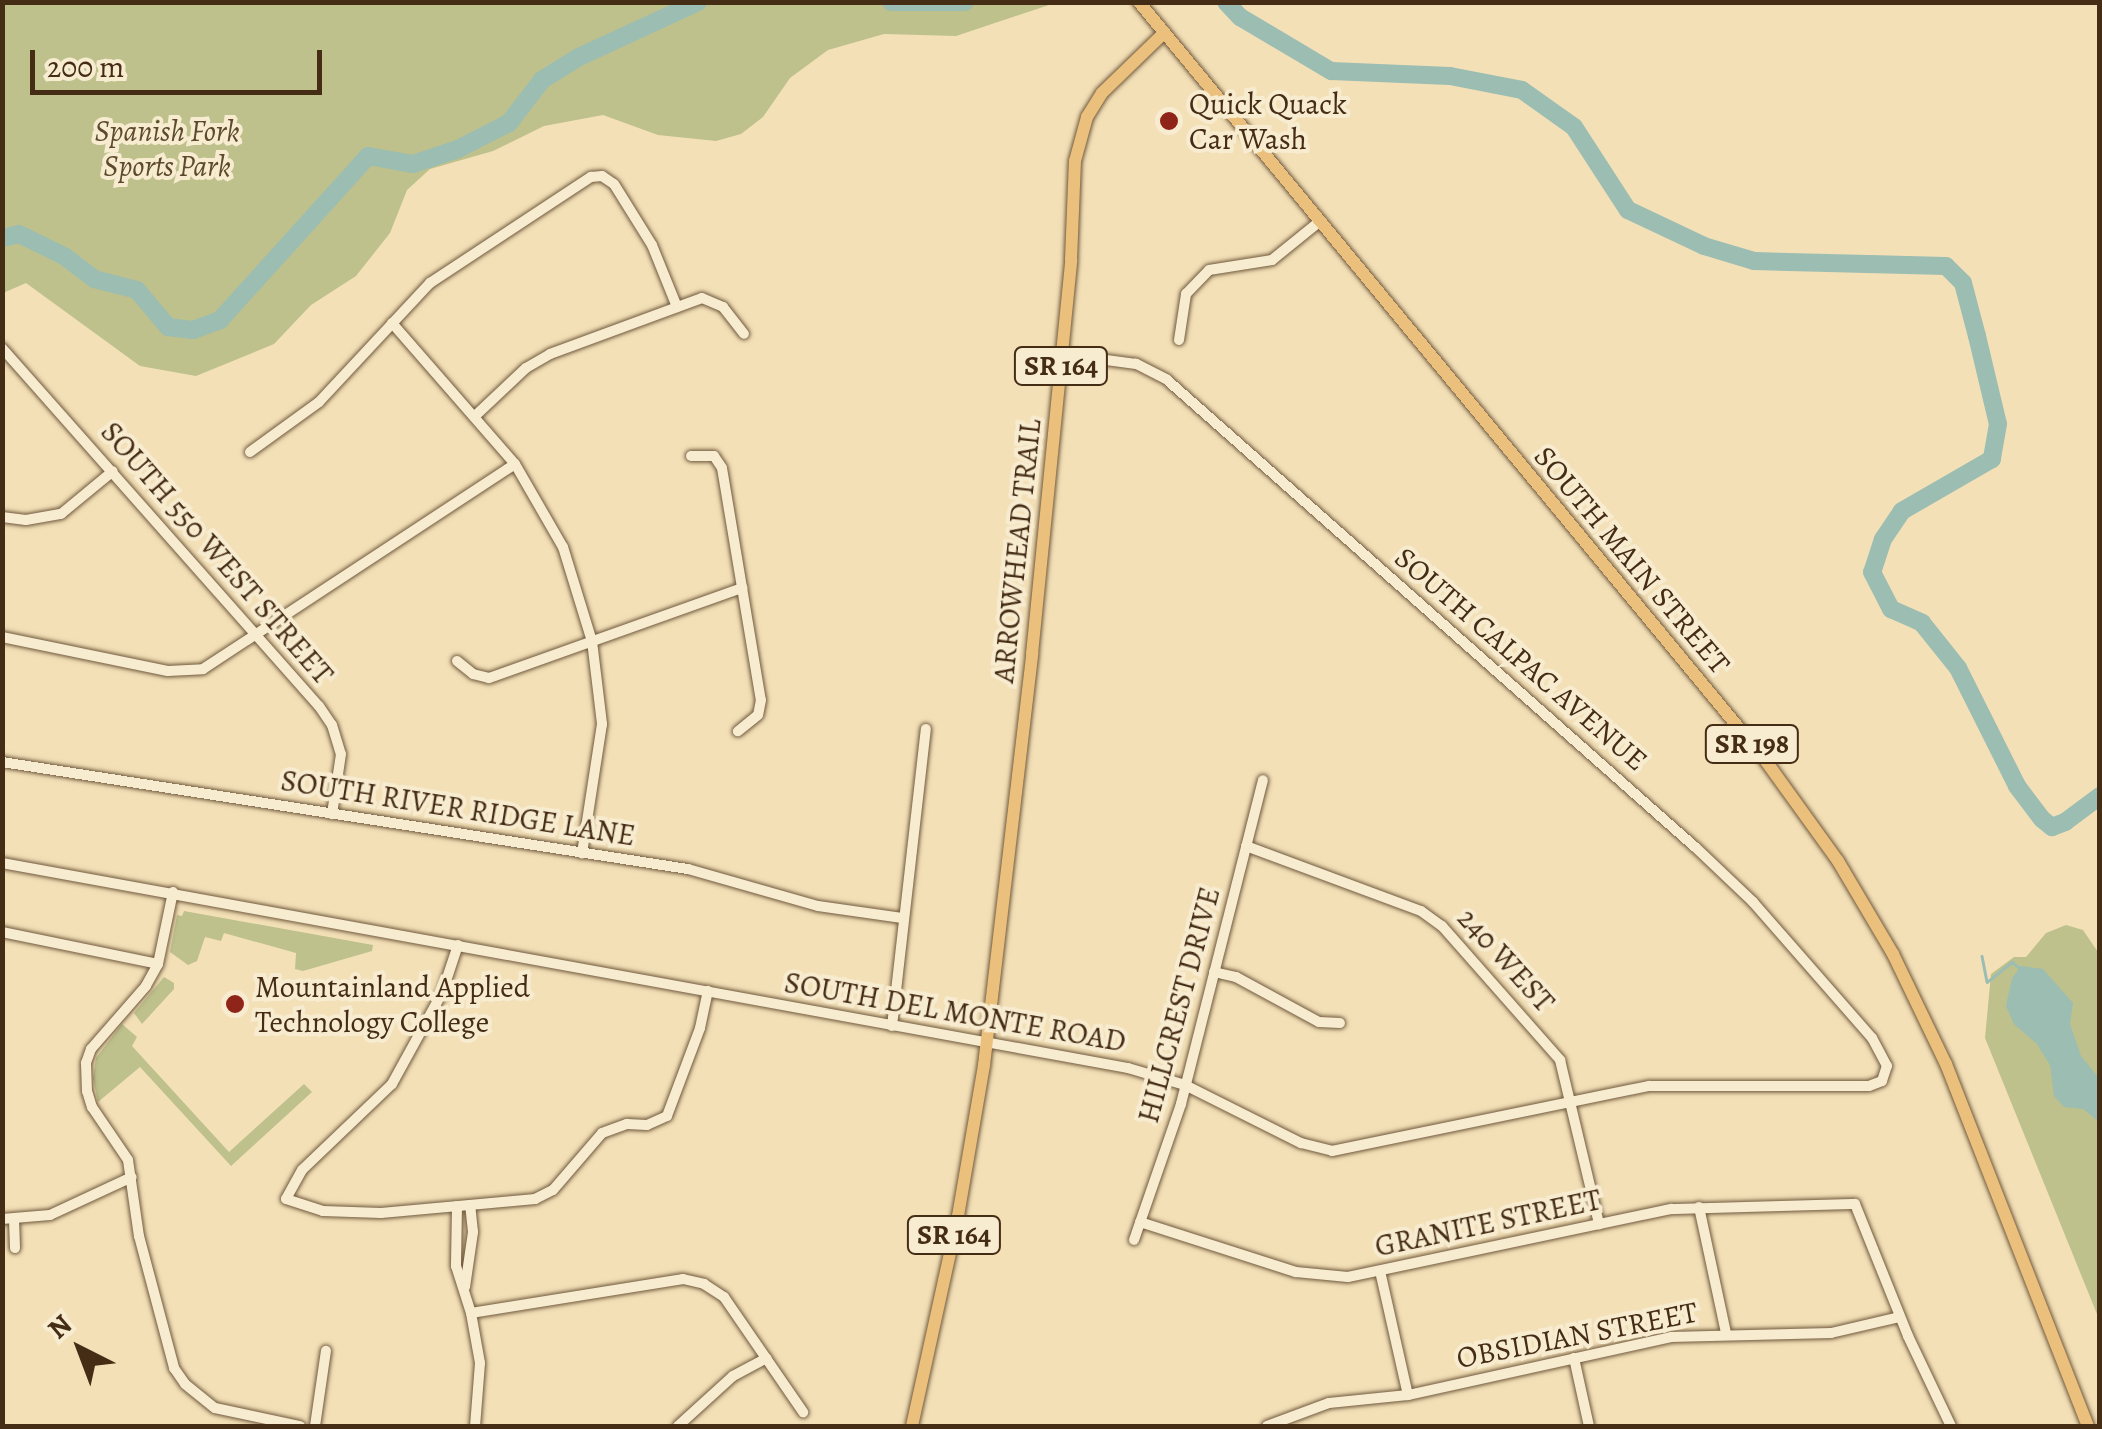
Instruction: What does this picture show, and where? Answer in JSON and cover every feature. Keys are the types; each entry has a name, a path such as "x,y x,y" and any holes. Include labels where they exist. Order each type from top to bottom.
{"main road":[{"name":"SOUTH MAIN STREET","path":"1140,4 1763,757 1838,861 1892,954 1946,1064 2012,1243 2088,1426"},
{"name":"ARROWHEAD TRAIL","path":"986,1046 1032,654 1062,354 1075,161 1088,117 1114,78 1164,32"},
{"name":"SR 164","path":"912,1426 961,1202 986,1046"}],"street":[{"path":"250,452 319,402 392,323 462,259 591,177 602,176 614,184 642,227 677,306"},
{"path":"1179,340 1186,294 1209,270 1272,260 1319,222"},
{"path":"475,416 526,368 550,354 677,306 713,300 744,334"},
{"path":"392,323 515,464 562,548 592,642 602,724 582,852"},
{"name":"SOUTH 550 WEST STREET","path":"2,348 332,725 341,754 332,814"},
{"name":"SOUTH CALPAC AVENUE","path":"1062,354 1136,364 1156,373 1183,394 1733,881 1872,1038 1886,1062 1884,1078"},
{"path":"691,456 714,456 722,468 761,700 758,714 738,731"},
{"path":"2,636 186,672 221,660 515,464"},
{"path":"2,517 26,520 61,514 113,471"},
{"path":"458,661 473,674 489,678 742,588"},
{"path":"892,1026 926,729"},
{"name":"SOUTH RIVER RIDGE LANE","path":"2,762 688,869 818,906 902,918"},
{"name":"HILLCREST DRIVE","path":"1134,1240 1185,1086 1264,780"},
{"name":"240 WEST","path":"1246,846 1437,921 1556,1054 1599,1224"},
{"name":"SOUTH DEL MONTE ROAD","path":"2,863 986,1046 1128,1068 1185,1086 1301,1143 1332,1152 1669,1084 1869,1086 1884,1078"},
{"path":"173,892 158,964 134,1001 100,1034 86,1063 85,1078 92,1106 123,1147 132,1177 139,1236 174,1368 185,1384 215,1408 300,1426"},
{"path":"2,932 158,964"},
{"path":"458,945 442,993 392,1084 302,1170 286,1199 323,1211 380,1214 534,1198 553,1190 602,1133 627,1124 647,1125 666,1116 691,1056 708,992"},
{"path":"1214,972 1236,977 1319,1022 1340,1024"},
{"path":"14,1248 8,1219 50,1214 132,1177"},
{"name":"GRANITE STREET","path":"1140,1222 1296,1272 1333,1277 1699,1208 1855,1204 1900,1316"},
{"path":"464,1206 456,1266 471,1312 481,1380 475,1426"},
{"path":"1699,1208 1726,1333"},
{"path":"1380,1271 1408,1395"},
{"path":"471,1312 683,1279 704,1284 724,1296 803,1412"},
{"path":"1900,1316 1951,1426"},
{"name":"OBSIDIAN STREET","path":"1267,1426 1329,1403 1408,1395 1671,1337 1831,1333 1900,1316"},
{"path":"315,1426 326,1351"},
{"path":"678,1426 733,1376 768,1358"},
{"path":"1574,1358 1589,1426"}],"green space":[{"name":"Spanish Fork Sports Park","path":"3,2 1055,3 956,36 884,34 828,50 790,78 763,117 741,134 716,141 658,135 603,115 544,126 493,151 430,169 407,190 390,233 356,276 311,305 274,344 196,376 140,366 26,283 3,293"},
{"path":"184,911 373,945 372,951 303,971 295,969 296,953 224,933 221,941 205,937 197,961 188,965 170,952 177,915 182,916"},
{"path":"2066,925 2083,930 2100,955 2099,1319 1985,1038 1991,974 2014,957 2026,957 2046,933"},
{"path":"164,977 174,983 174,989 142,1024 134,1013"},
{"path":"122,1024 137,1037 132,1046 229,1152 304,1084 312,1092 231,1166 140,1067 98,1102 93,1078 96,1058"}],"water":[{"path":"2021,966 2043,969 2073,1003 2070,1024 2081,1056 2099,1078 2099,1122 2083,1109 2064,1107 2054,1096 2050,1065 2037,1044 2014,1024 2006,1006 2012,978"}],"waterway":[{"path":"2,238 19,234 64,256 94,279 137,290 168,327 193,330 220,320 368,156 413,164 458,149 509,123 542,80 579,57 698,2"},
{"path":"891,2 965,2"},
{"path":"1226,2 1240,17 1331,71 1450,76 1522,90 1574,127 1628,210 1704,246 1754,261 1946,266 1963,283 1998,424 1992,459 1902,511 1883,539 1872,572 1891,609 1922,623 1958,668 2017,786 2042,819 2052,827 2065,822 2100,796"},
{"path":"1982,956 1987,982 2012,962 2020,968"}],"place":[{"name":"Quick Quack Car Wash","path":"1169,121"},
{"name":"Mountainland Applied Technology College","path":"235,1004"}]}
